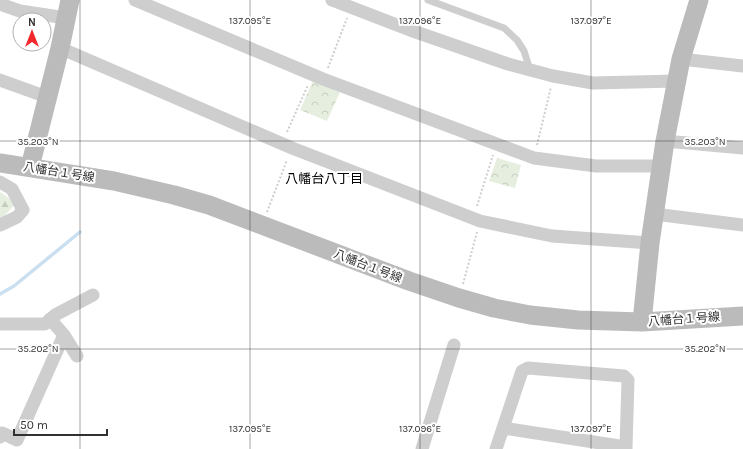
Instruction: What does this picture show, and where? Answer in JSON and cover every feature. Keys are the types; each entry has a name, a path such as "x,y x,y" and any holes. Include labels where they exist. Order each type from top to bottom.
{"street":[{"path":"135,0 318,77 534,158 596,166 661,166"},
{"path":"332,0 438,40 508,64 553,76 593,83 676,81"},
{"path":"642,322 650,243 665,141 676,81 695,1"},
{"path":"0,4 20,11 68,9 60,48 30,167"},
{"path":"60,48 287,145 476,220 552,236 650,243"},
{"path":"681,58 743,66"},
{"path":"0,80 47,97"},
{"path":"665,141 743,148"},
{"name":"八幡台１号線","path":"0,163 114,181 209,205 409,281 494,308 578,320 642,322 743,316"},
{"path":"0,182 12,189 23,210 17,217 0,225"},
{"path":"654,214 743,225"},
{"path":"0,324 45,324 54,315 92,295"},
{"path":"50,319 64,335 77,356"},
{"path":"0,437 2,433 17,440 64,335"},
{"path":"422,449 454,345"},
{"path":"496,449 502,428 522,371 528,368 624,376 628,380 626,448 562,443 502,428"}],"lane":[{"path":"428,0 504,28 517,40 524,51 530,70"}],"path":[{"path":"262,225 287,145 352,8"},
{"path":"534,158 553,76"},
{"path":"459,298 476,220 497,144"}],"green space":[{"path":"313,81 340,92 327,121 300,110"},
{"path":"497,158 521,165 515,188 489,181"},
{"path":"0,192 16,203 0,221"}],"waterway":[{"path":"0,294 14,286 80,232"}],"district":[{"name":"八幡台八丁目","path":"324,178"}]}
